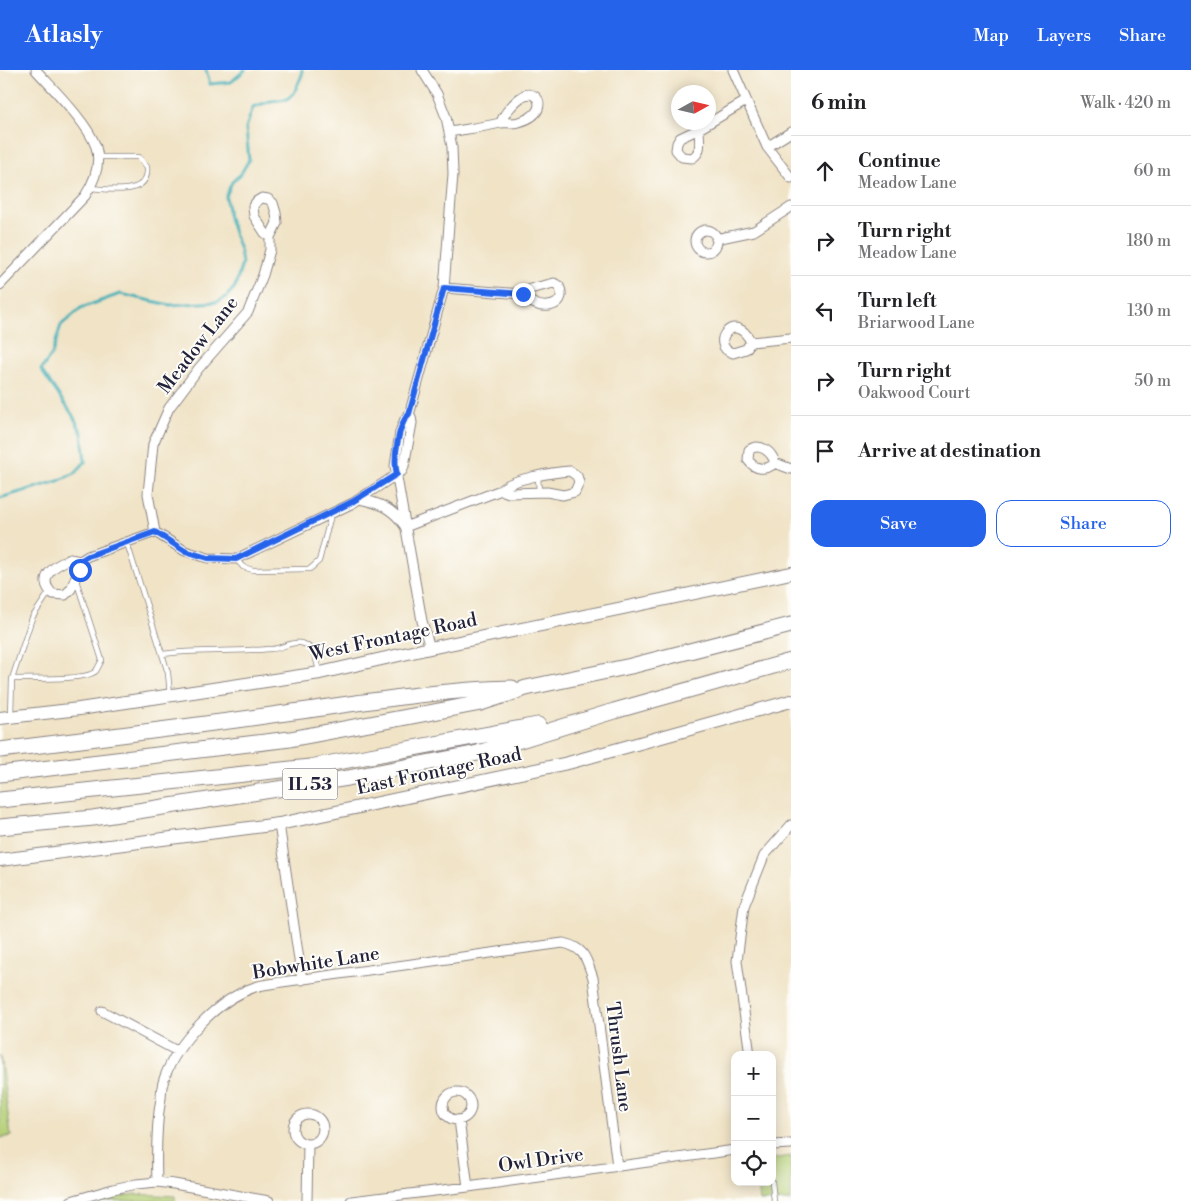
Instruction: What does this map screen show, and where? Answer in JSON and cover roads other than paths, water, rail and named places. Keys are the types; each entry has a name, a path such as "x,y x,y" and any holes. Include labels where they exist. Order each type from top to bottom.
{"highway":[{"path":"0,774 290,739 481,703 526,688 631,666 791,625"},
{"name":"IL 53","path":"0,827 93,818 357,776 478,753 614,711 791,661"},
{"path":"0,750 479,689 526,688"},
{"name":"IL 53","path":"0,800 310,767 614,711"}],"street":[{"path":"0,285 81,200 90,188 95,173 96,148 89,134 70,108 36,70"},
{"path":"422,70 437,94 450,132 453,174 444,288 409,414 404,419 395,464 422,621 430,648"},
{"path":"733,70 767,147 791,178"},
{"path":"716,119 746,101"},
{"path":"450,132 501,123"},
{"path":"767,147 791,132"},
{"path":"716,239 754,231 791,207"},
{"name":"Meadow Lane","path":"155,532 148,494 154,444 169,408 199,368 248,312 263,275 270,250 270,237"},
{"path":"444,288 523,294"},
{"path":"751,342 791,338"},
{"path":"80,561 81,568 71,589 66,594 55,595 50,591 47,580 52,569 70,560 80,561 88,556 155,532 185,551 208,558 236,559 360,499 397,474 404,466 412,423 409,414"},
{"path":"775,463 791,469"},
{"path":"405,527 501,490 515,482 570,471 577,476 579,482 575,492 567,495 539,492 509,493 501,490"},
{"path":"360,499 380,503 390,509 405,527"},
{"name":"West Frontage Road","path":"6,718 80,709 320,673 430,648 791,574"},
{"name":"East Frontage Road","path":"0,860 279,824 568,763 791,701"},
{"path":"279,824 302,980"},
{"path":"749,1051 737,961 744,906 764,856 791,825"},
{"name":"Bobwhite Lane","path":"157,1182 158,1112 163,1080 177,1051 212,1012 227,1000 256,987 562,943 574,946 584,953"},
{"name":"Thrush Lane","path":"584,953 592,978 617,1166"},
{"path":"102,1011 177,1051"},
{"path":"459,1120 468,1187"},
{"path":"307,1201 308,1144"},
{"path":"776,1146 791,1144"},
{"name":"Owl Drive","path":"351,1201 468,1187 731,1151"},
{"path":"71,1201 113,1189 157,1182 269,1201"}],"lane":[{"path":"90,188 132,188 140,186 147,177 147,167 139,157 97,157"},
{"path":"399,438 409,440"},
{"path":"538,477 539,492"},
{"path":"236,559 243,567 253,570 310,569 319,561 332,512"},
{"path":"127,543 162,654 170,685 170,695"},
{"path":"12,679 46,679 86,675 95,672 102,660 76,578"},
{"path":"6,718 12,679 32,618 50,591"},
{"path":"162,654 183,651 274,649 288,644 302,643 314,652 320,673"},
{"path":"772,1186 774,1201"}],"waterway":[{"path":"206,70 210,84 231,82 245,70"},
{"path":"0,498 58,481 75,473 85,462 82,433 72,414 41,370 52,354 61,325 81,308 120,294 170,305 217,302 225,298 235,287 242,264 240,250 229,218 226,196 232,182 240,175 249,160 246,128 253,107 271,101 287,99 294,93 302,75 302,70"}]}
